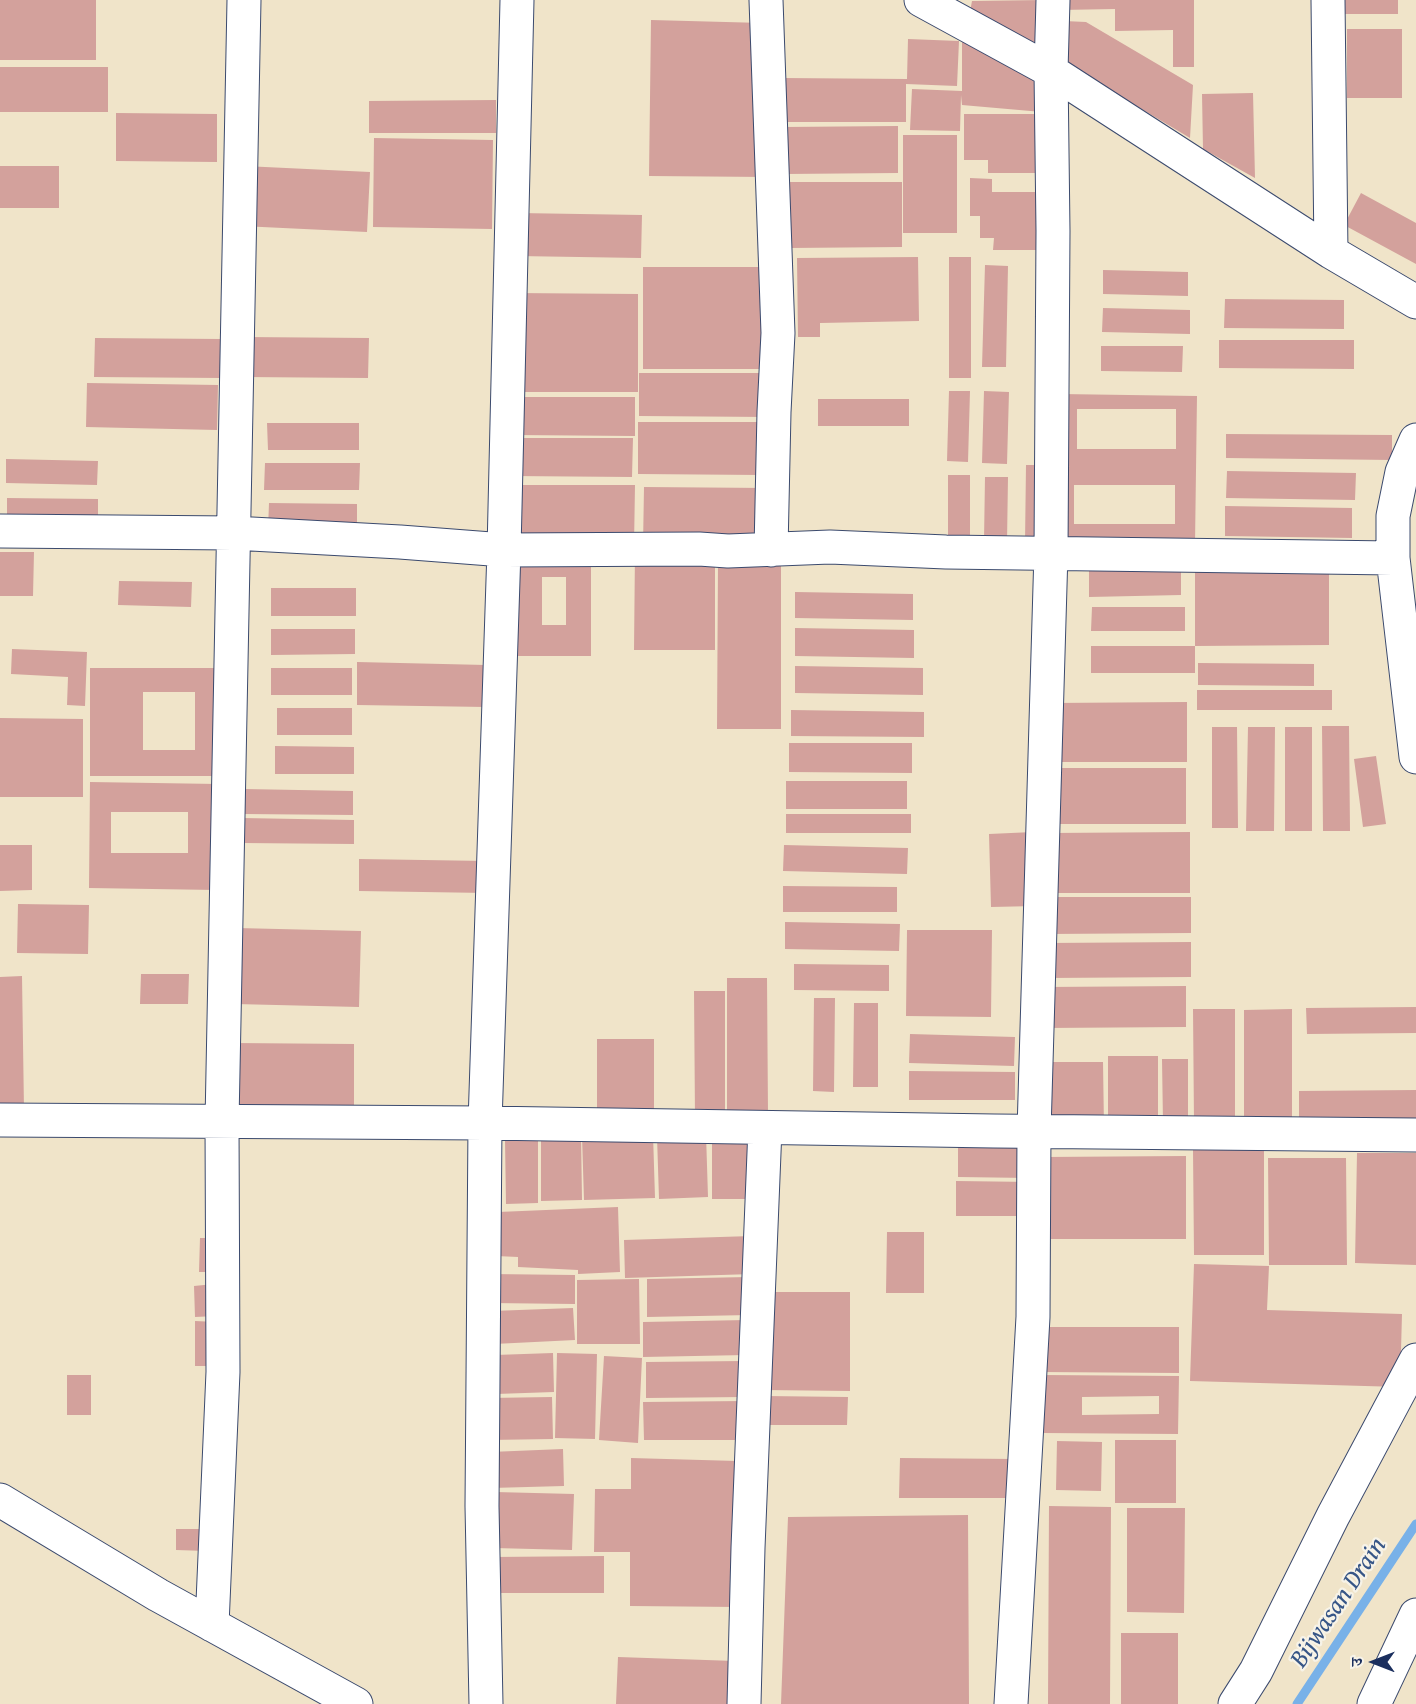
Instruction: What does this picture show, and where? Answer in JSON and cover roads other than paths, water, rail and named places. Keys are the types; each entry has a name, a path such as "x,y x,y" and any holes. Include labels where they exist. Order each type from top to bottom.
{"street":[{"path":"212,1625 223,1372 222,1122 244,0"},
{"path":"486,1704 482,1506 485,1123 504,550 517,0"},
{"path":"766,0 778,333 771,550"},
{"path":"921,0 1051,71 1331,252 1416,302"},
{"path":"1011,1704 1033,1317 1034,1131 1051,552 1053,0"},
{"path":"1328,0 1331,252"},
{"path":"1416,440 1402,472 1393,516 1393,558 1416,757"},
{"path":"0,531 233,533 504,550 699,549 728,551 830,547 946,552 1393,558"},
{"path":"0,1120 1416,1134"},
{"path":"744,1704 765,1128"},
{"path":"1235,1704 1256,1671 1333,1516 1416,1360"},
{"path":"0,1500 158,1595 356,1704"},
{"path":"1374,1704 1416,1615"}],"waterway":[{"name":"Bijwasan Drain","path":"1297,1704 1416,1524"}]}
